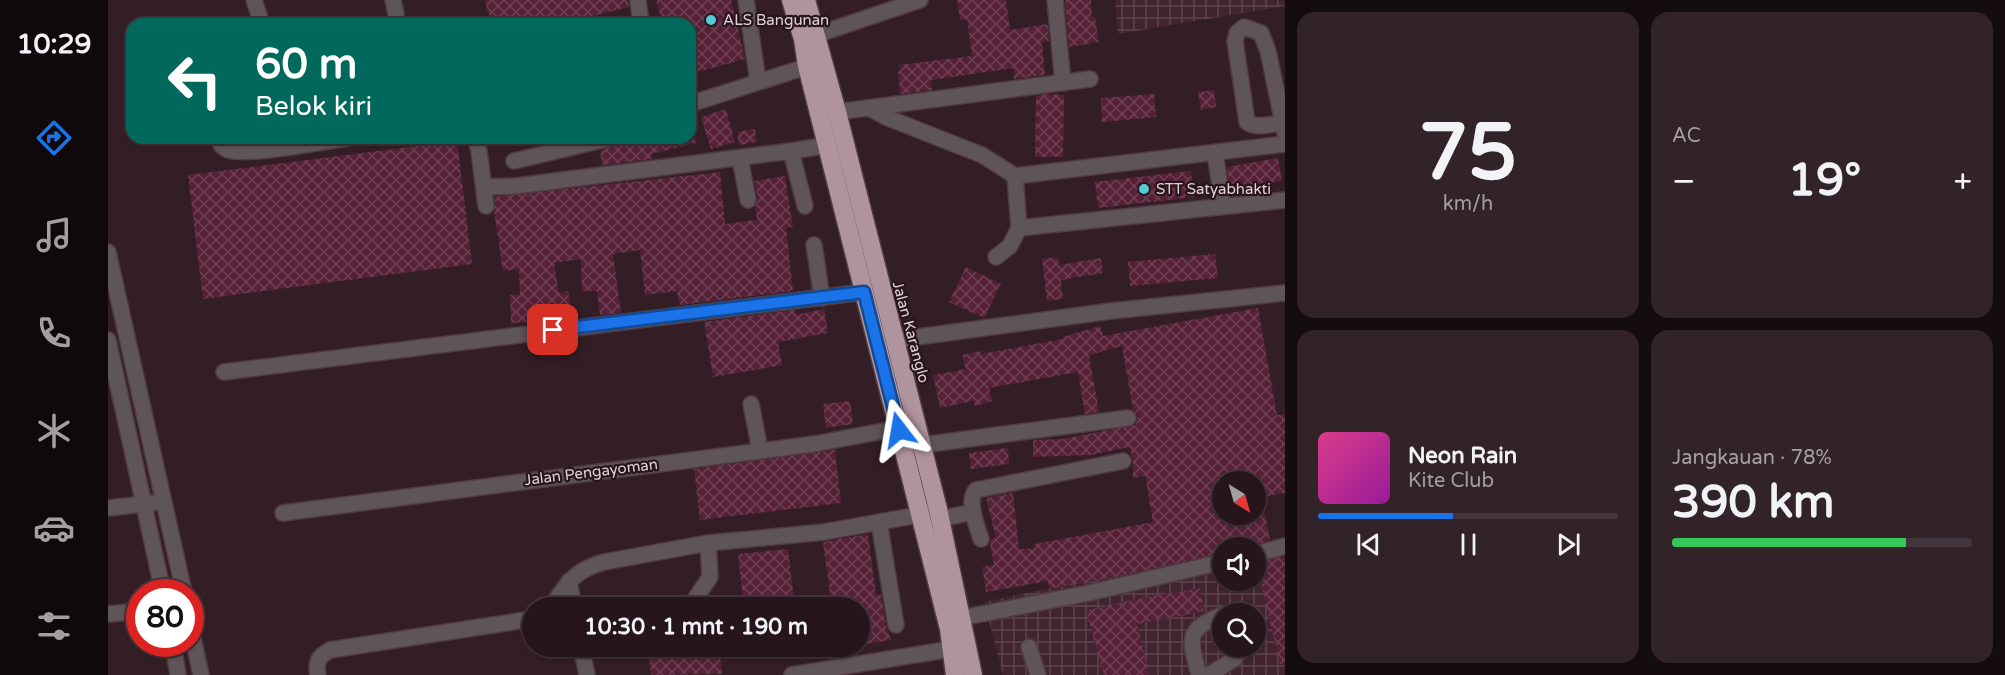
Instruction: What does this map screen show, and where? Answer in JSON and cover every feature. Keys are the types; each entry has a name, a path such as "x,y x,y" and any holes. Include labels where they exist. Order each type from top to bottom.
{"highway":[{"name":"Jalan Karanglo","path":"790,0 809,38"},
{"name":"Jalan Karanglo","path":"806,0 809,38 828,145 864,292 899,428 933,514 961,618 973,675"},
{"name":"Jalan Karanglo","path":"815,64 837,112 922,445 955,675"}],"street":[{"path":"254,0 260,18"},
{"path":"638,0 640,18"},
{"path":"746,0 758,81"},
{"path":"809,38 920,0"},
{"path":"1055,0 1063,83"},
{"path":"1244,27 1261,33 1268,51 1283,128 1256,126 1247,122 1235,41 1237,33 1244,27"},
{"path":"696,102 815,64"},
{"path":"837,112 1090,79"},
{"path":"871,109 888,118 982,155 1015,176 1285,144"},
{"path":"221,144 227,149 247,152 310,144"},
{"path":"477,144 486,206"},
{"path":"514,161 585,144"},
{"path":"484,187 516,186 791,152 828,145"},
{"path":"791,152 805,206"},
{"path":"1215,153 1223,206"},
{"path":"740,158 748,200"},
{"path":"996,257 1010,246 1019,228 1015,176"},
{"path":"1019,228 1285,200"},
{"path":"814,245 822,298"},
{"path":"108,252 111,281 181,579"},
{"path":"224,372 864,292"},
{"path":"895,340 1111,311 1285,293"},
{"path":"108,339 114,400 160,579"},
{"path":"114,400 140,397"},
{"path":"751,404 760,450"},
{"path":"922,445 1128,418"},
{"name":"Jalan Pengayoman","path":"283,513 814,444 899,428"},
{"path":"981,539 973,512 973,493 978,489 1123,460"},
{"path":"108,508 164,502"},
{"path":"558,597 569,581 581,570 597,564 708,543 824,532 933,514 973,512"},
{"path":"879,522 896,625"},
{"path":"696,597 710,576 708,543"},
{"path":"1266,551 1285,546"},
{"path":"961,618 1089,593 1212,564"},
{"path":"569,581 572,597"},
{"path":"108,615 126,613"},
{"path":"1199,675 1193,646 1195,630 1212,619"},
{"path":"318,675 317,661 330,650 522,621"},
{"path":"1029,647 1038,675"},
{"path":"792,675 951,649"},
{"path":"175,657 178,675"},
{"path":"197,657 201,675"},
{"path":"583,657 586,675"},
{"path":"1209,675 1236,657"}],"shaded area":[{"path":"1115,0 1285,0 1285,6 1118,34"},
{"path":"1285,539 1285,675 1003,675 984,602 1212,554 1212,591 1266,591 1266,543"}],"building":[{"path":"485,0 628,0 629,7 585,18 490,18"},
{"path":"656,0 731,0 745,59 696,72 696,18 661,18"},
{"path":"957,0 1006,0 1010,30 1048,24 1049,41 1042,42 1045,75 1014,79 1013,68 931,80 932,90 900,94 899,65 972,56 967,19 960,20"},
{"path":"1065,0 1091,0 1092,17 1095,17 1099,42 1069,47"},
{"path":"1214,90 1216,107 1201,110 1198,92"},
{"path":"1154,94 1156,117 1102,122 1101,98"},
{"path":"1064,95 1063,157 1035,157 1036,96"},
{"path":"726,109 735,142 711,149 701,117"},
{"path":"755,129 757,142 739,145 737,132"},
{"path":"433,144 457,144 472,264 203,299 188,175"},
{"path":"617,144 692,144 651,154 652,159 602,165 600,151"},
{"path":"1278,158 1282,181 1230,190 1227,167"},
{"name":"STT Satyabhakti","path":"1191,171 1194,197 1098,208 1095,182"},
{"path":"720,172 725,224 757,220 755,207 758,198 754,181 785,176 793,227 786,228 793,291 680,305 677,291 645,295 640,250 613,254 621,313 600,315 597,291 582,291 581,259 554,263 559,293 568,291 572,313 534,320 534,322 511,323 510,295 520,294 519,269 503,271 494,211 495,197"},
{"path":"1215,254 1218,278 1130,286 1128,262"},
{"path":"1058,257 1059,265 1101,258 1103,273 1061,280 1063,299 1047,301 1042,259"},
{"path":"966,267 1001,284 984,318 949,302"},
{"path":"1258,308 1277,415 1285,414 1285,493 1266,496 1266,471 1212,471 1212,525 1266,525 1266,519 1270,540 1266,542 1266,537 1212,537 1212,555 1049,589 1048,581 986,592 982,567 994,565 990,543 991,539 996,538 986,498 1013,493 1019,549 1035,548 1035,544 1153,522 1145,476 1133,478 1133,460 1129,447 1091,455 1033,457 1033,440 1062,439 1136,425 1138,416 1133,410 1122,346 1089,355 1099,412 1085,414 1078,372 989,388 992,401 975,406 973,401 940,408 933,375 966,369 962,355 980,351 981,354 1063,339 1063,337 1100,326 1103,336"},
{"path":"824,309 828,333 778,342 782,365 713,377 704,322 795,310 796,315"},
{"path":"850,401 853,424 826,428 823,404"},
{"path":"1008,448 1009,464 971,469 969,453"},
{"path":"835,450 841,503 700,520 694,469"},
{"path":"868,534 876,595 881,594 886,627 891,640 870,643 870,597 830,597 823,542"},
{"path":"788,549 794,597 743,597 738,554"},
{"path":"1285,556 1285,663 1280,664 1263,591 1266,591 1266,561"},
{"path":"1200,588 1204,611 1137,624 1149,675 1104,675 1086,611 1131,600"},
{"path":"649,657 720,657 722,674 651,675"}],"place":[{"name":"ALS Bangunan","path":"711,20"},
{"name":"STT Satyabhakti","path":"1144,189"}],"route":[{"path":"553,330 864,292 899,430"}]}
